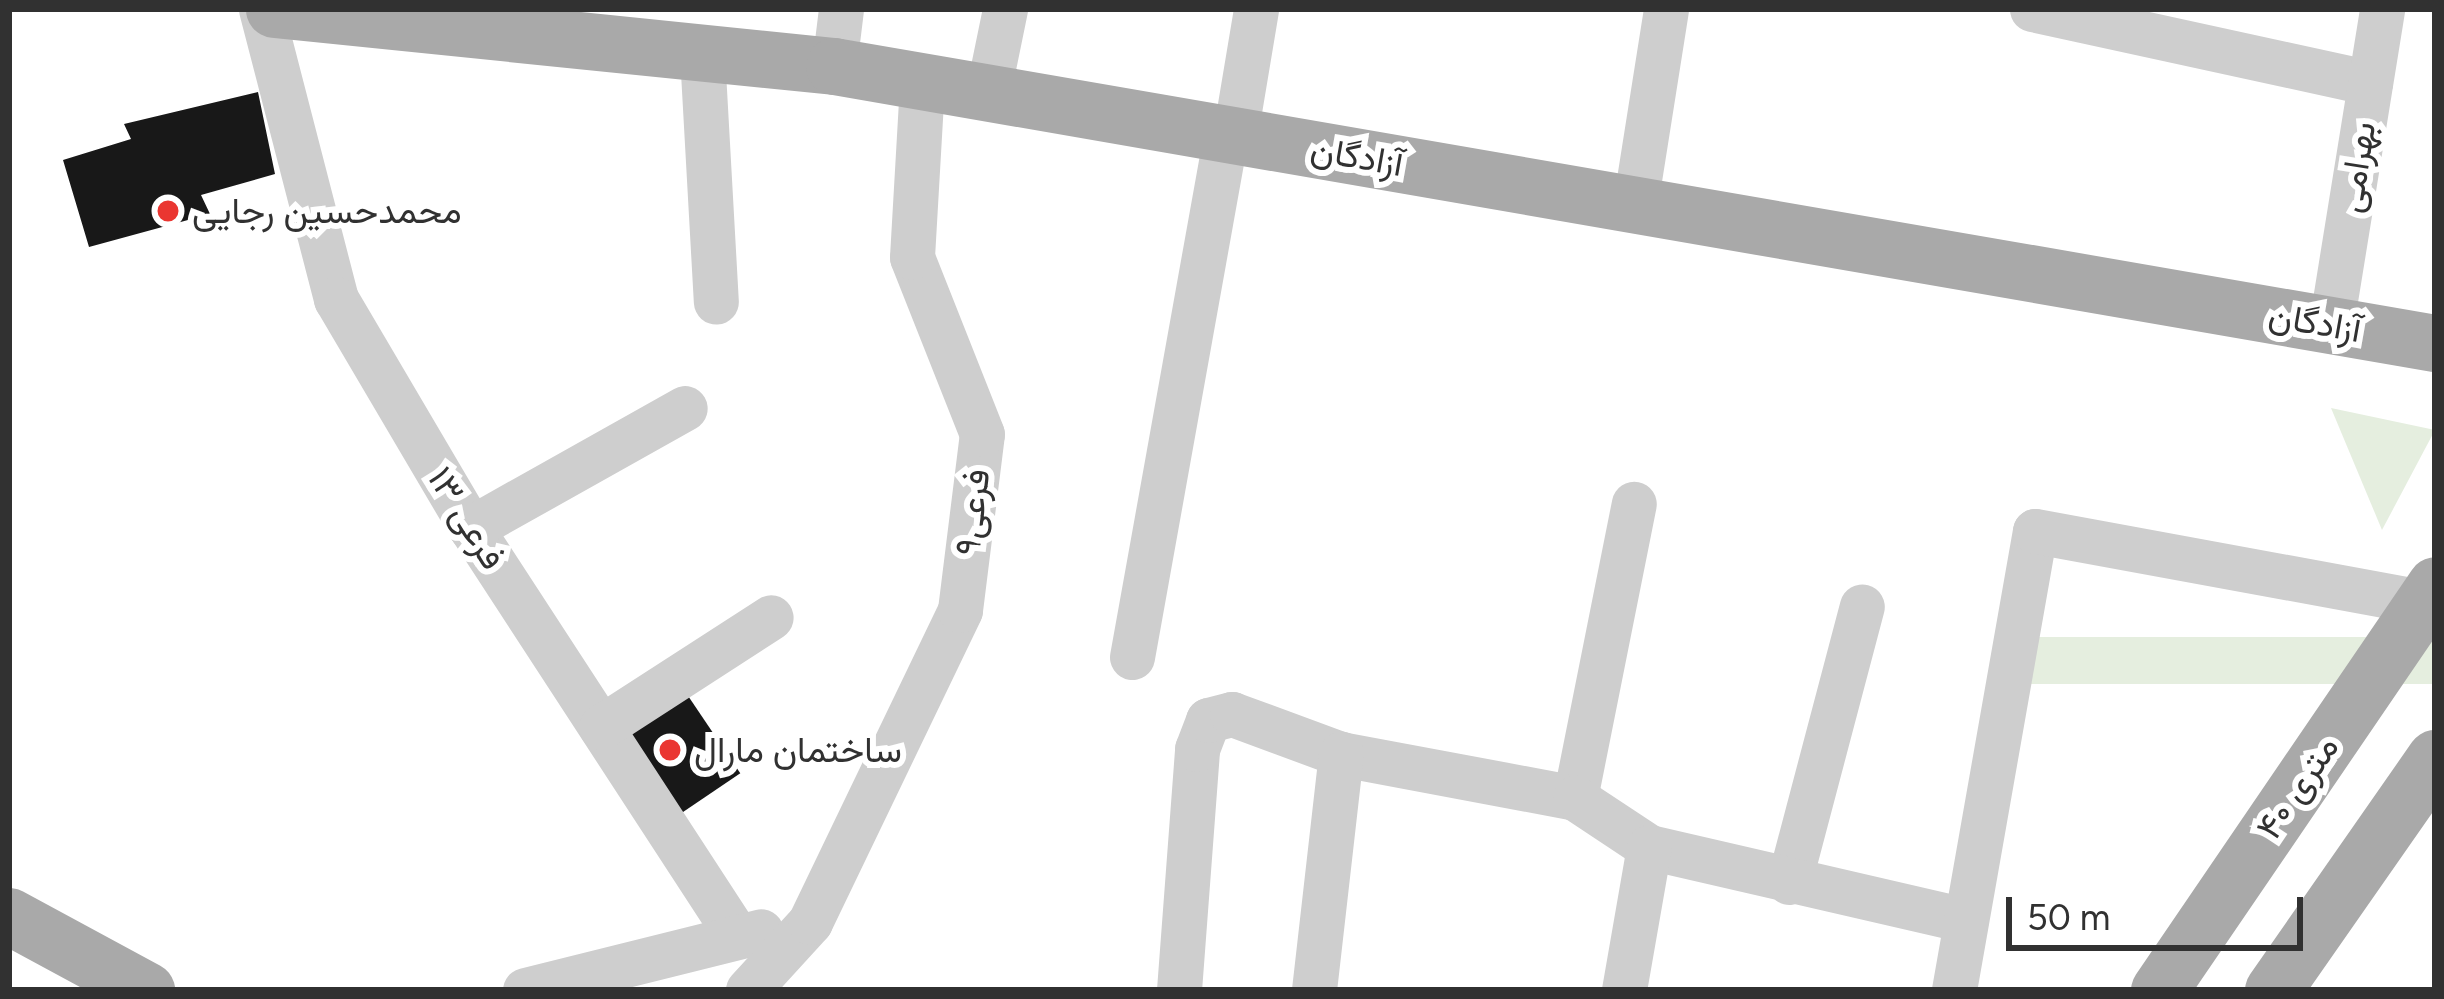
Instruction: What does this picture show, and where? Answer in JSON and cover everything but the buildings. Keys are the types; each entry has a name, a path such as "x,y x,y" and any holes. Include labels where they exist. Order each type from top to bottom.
{"main road":[{"name":"آزادگان","path":"274,9 834,66 2435,343"},
{"name":"۴۰ متری","path":"2159,990 2429,593"},
{"path":"2273,990 2435,758"},
{"path":"9,916 146,990"}],"street":[{"name":"فرعی ۱۳","path":"260,9 336,299 471,528 737,936"},
{"path":"834,66 841,9"},
{"path":"988,92 1005,9"},
{"path":"1132,657 1256,9"},
{"path":"1636,205 1666,9"},
{"path":"2032,9 2370,82"},
{"name":"بهرامی","path":"2331,325 2382,9"},
{"path":"702,54 716,302"},
{"name":"فرعی۹","path":"748,990 810,922 960,610 982,434 912,257 922,81"},
{"path":"471,528 686,408"},
{"path":"1575,798 1634,504"},
{"path":"1954,990 2035,531 2429,593"},
{"path":"1789,882 1862,606"},
{"path":"601,727 771,617"},
{"path":"1179,990 1197,748 1208,720 1232,714 1341,754 1575,798 1649,847 1966,920"},
{"path":"1314,990 1341,754"},
{"path":"1624,990 1649,847"},
{"path":"525,990 810,922"}],"green space":[{"path":"2331,408 2435,430 2382,530"},
{"path":"2004,637 2435,637 2435,684 2004,684"}],"place":[{"name":"محمدحسین رجایی","path":"168,211"},
{"name":"ساختمان مارال","path":"670,750"}]}
